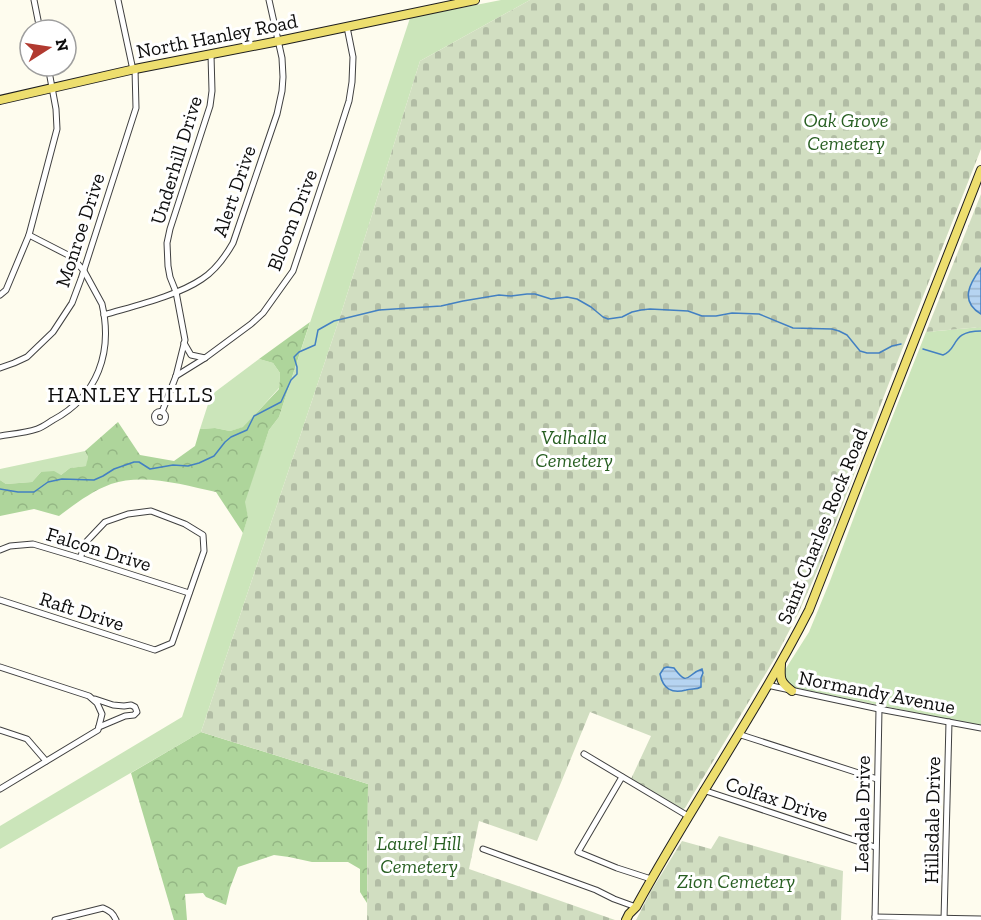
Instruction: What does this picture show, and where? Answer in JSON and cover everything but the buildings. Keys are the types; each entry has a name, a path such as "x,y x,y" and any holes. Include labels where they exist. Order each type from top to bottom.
{"main road":[{"name":"North Hanley Road","path":"0,100 134,69 347,27 440,3 475,0"},
{"name":"Saint Charles Rock Road","path":"632,920 636,907 651,879 805,618 981,170"},
{"path":"781,662 780,677 783,684 792,691"},
{"name":"Saint Charles Rock Road","path":"626,920 636,907"}],"street":[{"path":"34,0 38,18"},
{"name":"Monroe Drive","path":"0,368 27,357 53,332 72,303 84,271 136,108 134,69 118,0"},
{"name":"Alert Drive","path":"104,315 190,286 213,271 233,243 280,104 282,91 283,69 269,0"},
{"name":"Bloom Drive","path":"176,376 205,358 256,320 287,281 292,271 349,101 353,57 347,27"},
{"name":"Underhill Drive","path":"162,412 176,376 184,343 182,318 168,266 168,236 210,106 211,55"},
{"path":"0,295 6,290 29,235 57,129 50,78"},
{"path":"0,436 37,428 67,412 87,393 97,376 103,356 105,338 102,304 84,271 68,255 29,235"},
{"path":"184,343 190,355 205,358"},
{"path":"80,558 87,541 105,522 128,514 151,511 185,524 202,535 204,551 189,593"},
{"name":"Falcon Drive","path":"0,550 9,546 30,544 189,593"},
{"name":"Raft Drive","path":"0,600 155,650 172,643 189,593"},
{"path":"0,667 89,696 97,703 102,714 98,730 0,789"},
{"name":"Normandy Avenue","path":"767,685 981,728"},
{"path":"92,699 119,706 131,705 137,712 99,727"},
{"name":"Leadale Drive","path":"875,918 879,709"},
{"name":"Hillsdale Drive","path":"944,919 949,722"},
{"path":"0,730 27,739 46,761"},
{"path":"738,734 878,779"},
{"path":"584,754 688,816"},
{"path":"622,777 578,852 651,879"},
{"name":"Colfax Drive","path":"704,790 875,847"},
{"path":"483,849 636,907"},
{"path":"55,920 103,908 110,910 116,920"},
{"path":"875,918 981,919"}],"green space":[{"path":"501,0 530,0 420,61 341,314 201,732 0,849 0,826 182,717 248,517 244,502 269,430 279,417 410,18"},
{"name":"Valhalla Cemetery","path":"530,0 981,0 981,149 818,569 799,612 775,658 685,808 681,810 631,779 651,736 590,712 537,841 479,821 469,869 615,920 367,920 368,784 201,732 341,314 420,61"},
{"path":"981,194 981,327 926,332"},
{"path":"310,322 279,417 269,430 245,502 248,517 243,533 216,492 177,483 150,480 111,484 77,502 59,516 34,509 0,516 0,480 6,484 32,482 41,472 54,471 61,475 70,468 86,466 88,457 85,451 118,422 140,455 174,461 195,446 200,429 215,428 230,431 243,427 279,389 280,373 273,363 259,359"},
{"path":"981,327 981,726 791,687 783,677 783,673 809,632 926,332"},
{"path":"259,359 273,363 280,373 279,388 244,427 230,431 215,428 200,429 211,395"},
{"path":"85,451 88,457 87,466 70,468 61,475 41,472 32,482 6,484 0,480 0,469"},
{"path":"201,732 368,784 367,903 360,892 360,869 348,862 312,862 274,855 238,867 226,905 206,897 203,893 185,894 187,920 174,920 131,773"},
{"name":"Zion Cemetery","path":"719,836 843,871 841,920 636,920 682,841 711,849"}],"water":[{"path":"981,268 981,314 974,309 968,298 970,286"},
{"path":"667,667 674,668 685,678 702,669 701,687 672,691 663,683 660,674"}],"waterway":[{"path":"0,489 34,492 48,482 62,479 94,480 114,469 134,462 139,462 150,469 173,465 188,466 214,456 231,437 247,430 254,416 281,402 291,380 297,374 294,357 299,352 315,345 318,330 334,321 379,310 441,306 499,295 535,294 551,299 567,297 577,299 608,319 650,309 688,311 702,316 732,313 759,314 793,328 839,331 847,335 860,351 867,353 879,353 901,344"},
{"path":"923,349 943,355 964,334 981,331"}],"district":[{"name":"HANLEY HILLS","path":"131,394"}],"park label":[{"name":"Oak Grove Cemetery","path":"846,132"},
{"name":"Laurel Hill Cemetery","path":"419,854"}]}
